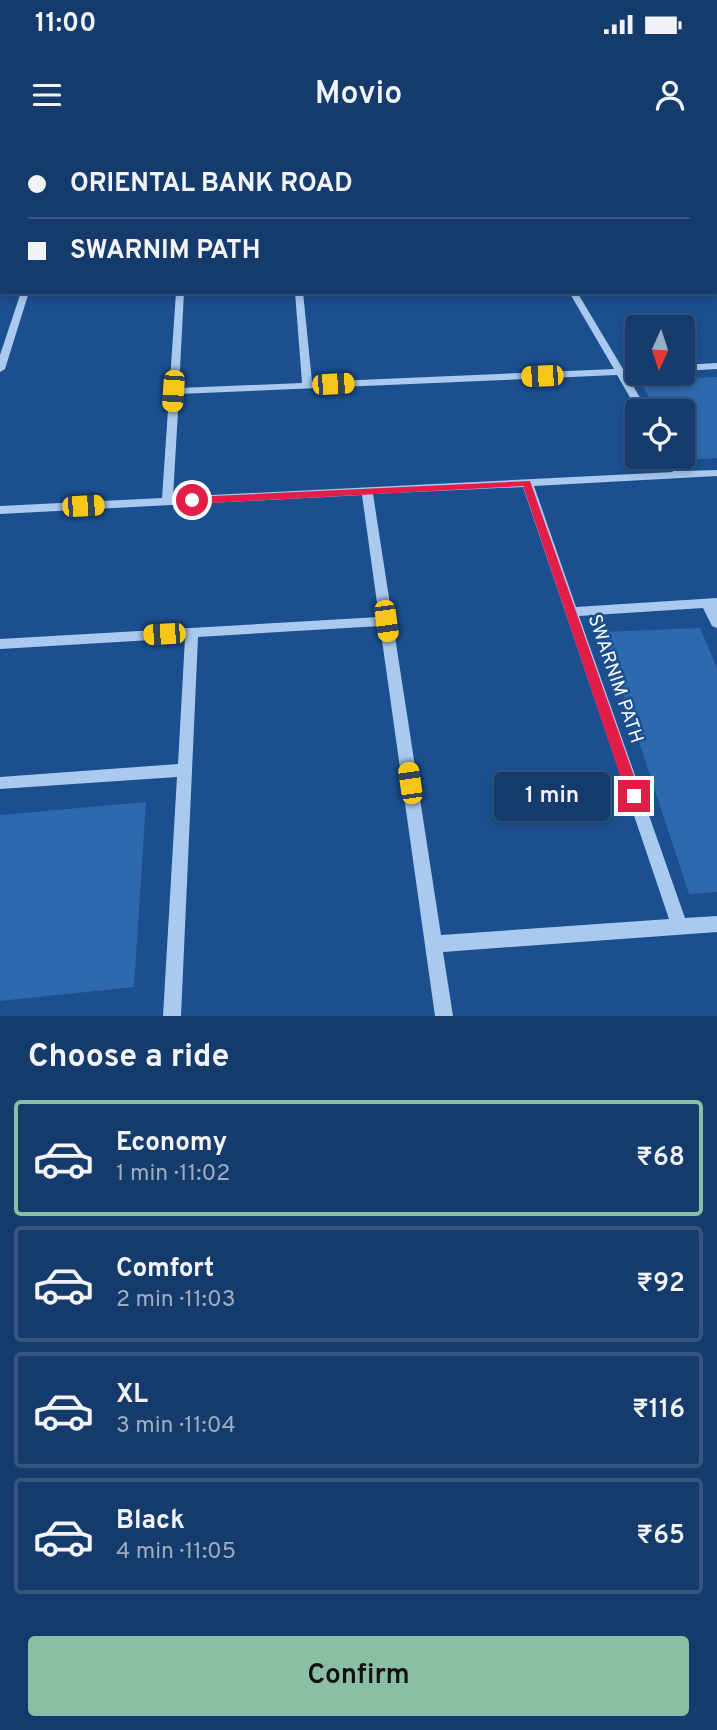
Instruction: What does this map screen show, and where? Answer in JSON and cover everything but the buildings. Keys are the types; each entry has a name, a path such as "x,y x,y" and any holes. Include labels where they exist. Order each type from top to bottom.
{"street":[{"path":"0,369 24,294"},
{"path":"167,502 180,294"},
{"path":"299,294 307,385"},
{"path":"574,294 636,399"},
{"path":"695,367 717,366"},
{"path":"173,391 625,372"},
{"path":"677,469 680,475"},
{"path":"0,510 717,473"},
{"name":"SWARNIM PATH","path":"527,483 680,927"},
{"path":"367,491 444,1016"},
{"path":"571,612 712,603 717,624"},
{"path":"0,644 386,621"},
{"path":"173,1016 192,632"},
{"path":"0,783 185,769"},
{"path":"433,944 717,925"}],"shaded area":[{"path":"717,377 717,458 695,459 695,399 650,399 642,385 695,385 695,378"},
{"path":"700,628 717,668 717,892 689,894 603,632"},
{"path":"146,802 134,987 0,1001 0,815"}],"route":[{"path":"192,500 527,483 634,796"}]}
